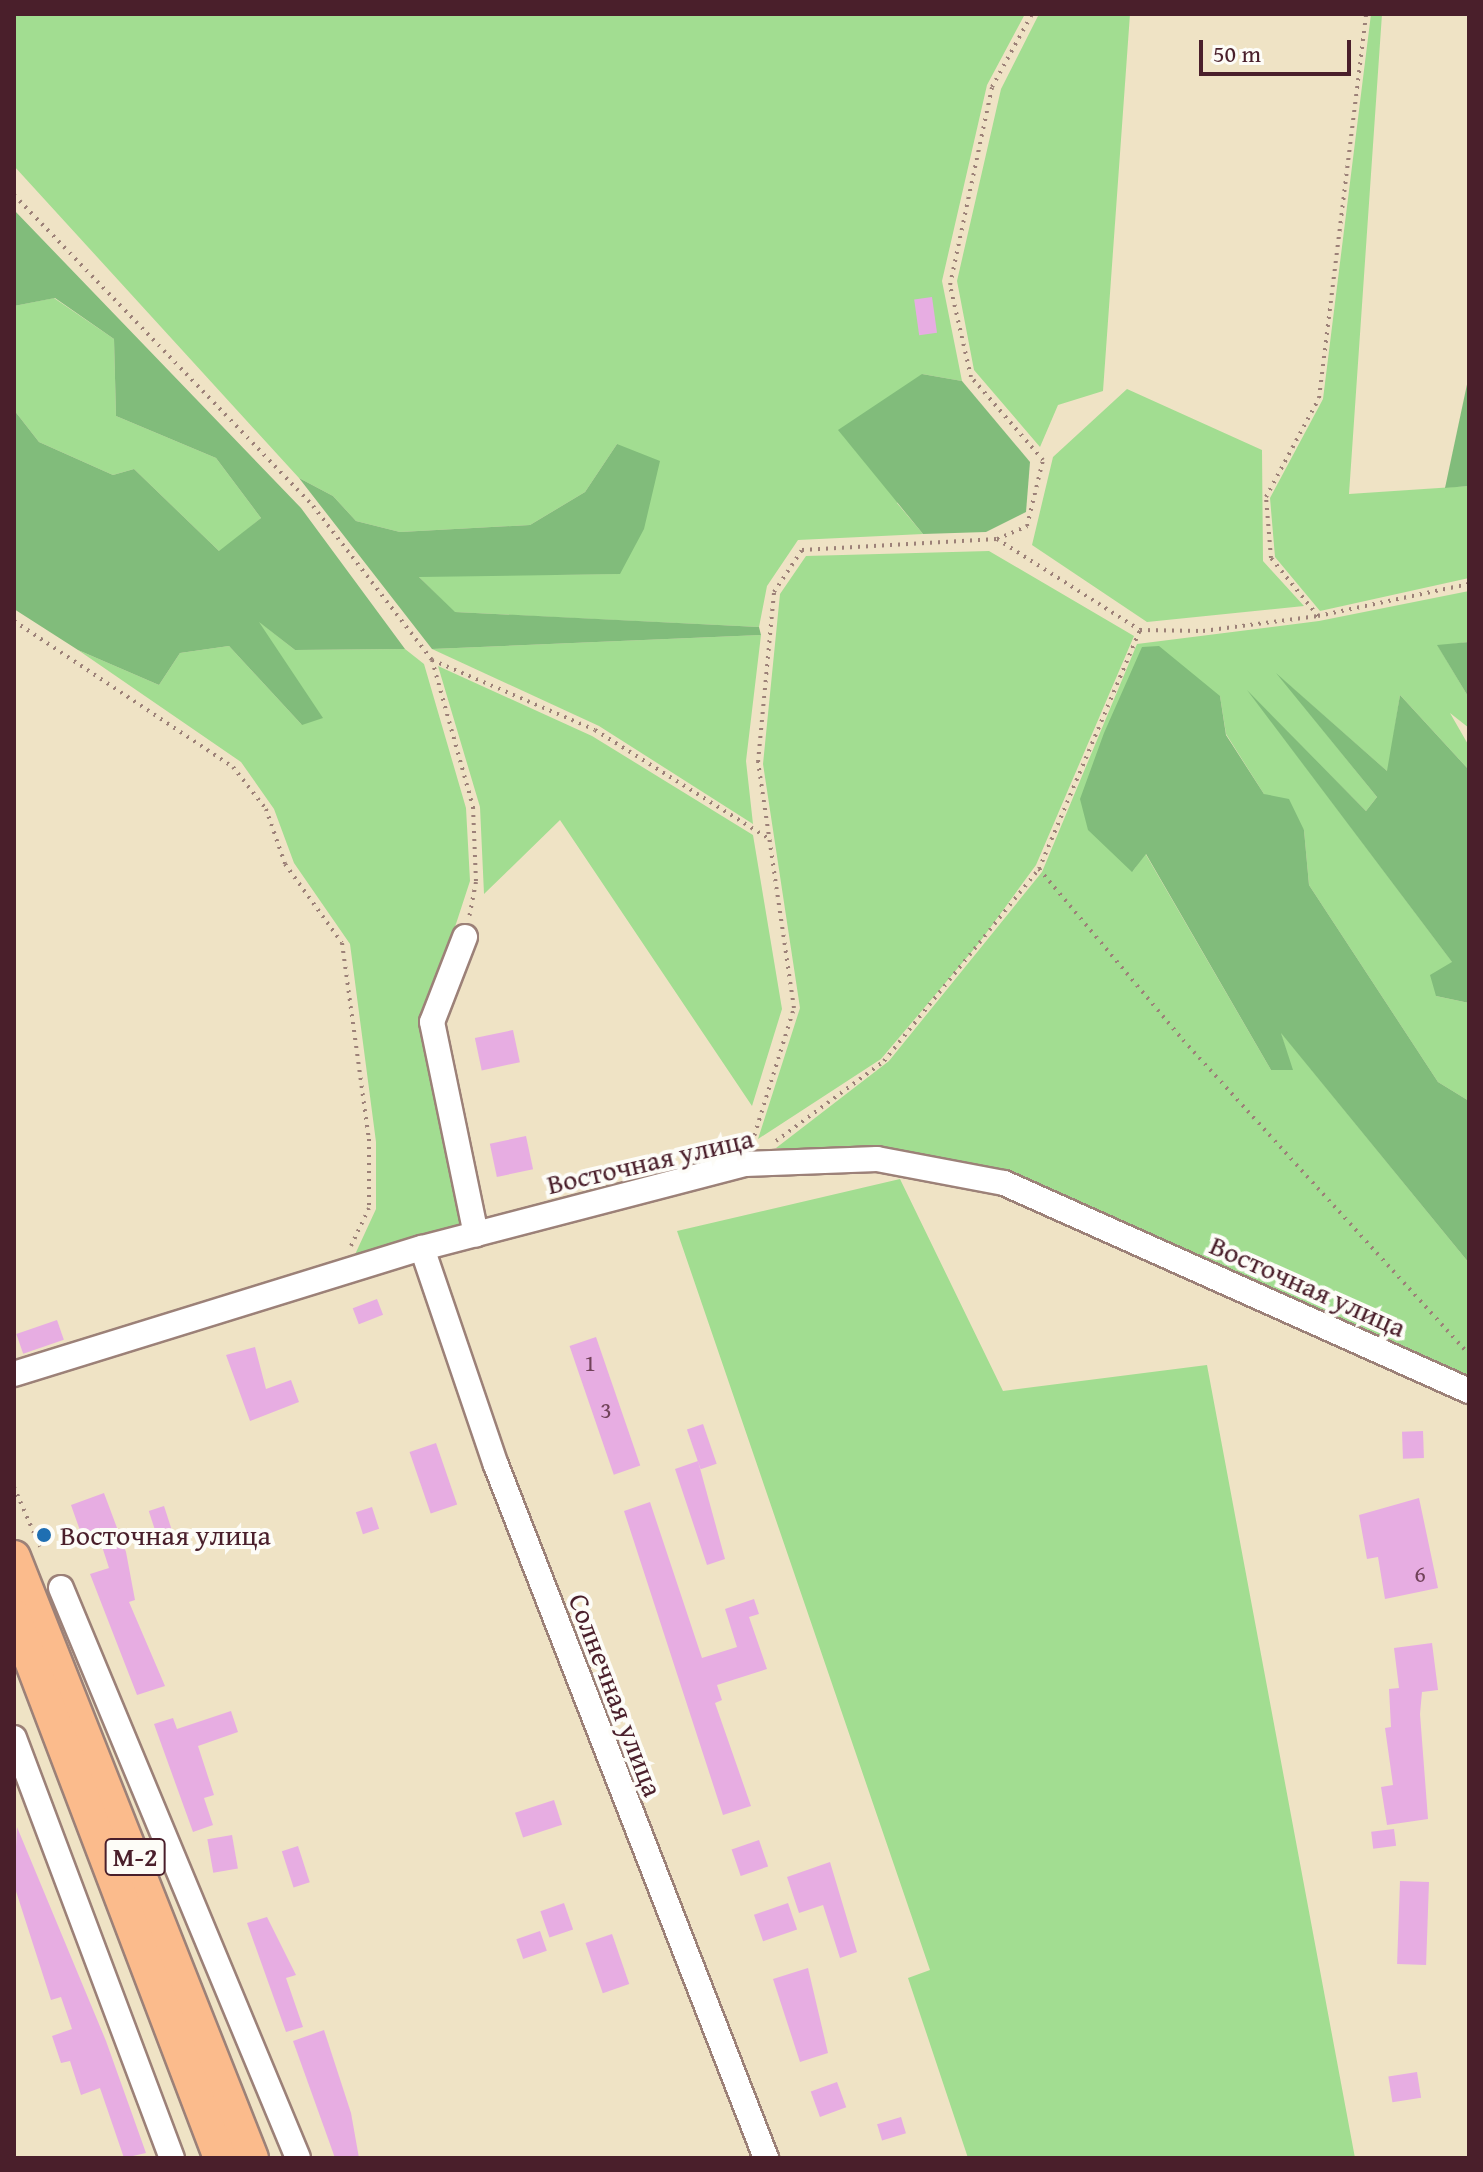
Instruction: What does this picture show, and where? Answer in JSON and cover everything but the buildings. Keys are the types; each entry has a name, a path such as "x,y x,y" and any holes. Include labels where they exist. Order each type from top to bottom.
{"main road":[{"name":"М-2","path":"14,1557 252,2158"},
{"name":"М-2","path":"14,1616 220,2158"}],"street":[{"path":"465,937 432,1022 476,1234"},
{"name":"Восточная улица","path":"14,1374 422,1248 745,1164 877,1159 1004,1183 1469,1391"},
{"name":"Солнечная улица","path":"422,1248 496,1465 766,2158"},
{"path":"61,1588 298,2158"},
{"path":"14,1738 172,2158"}],"path":[{"path":"745,1164 794,1008 758,762 774,592 802,550 997,539 1027,526 1043,460 971,377 950,285 992,87 1032,14"},
{"path":"1318,616 1271,558 1266,497 1319,398 1366,14"},
{"path":"14,195 313,506 432,660 473,807 476,882 465,937"},
{"path":"997,539 1140,630 1203,631 1318,616 1469,584"},
{"path":"14,621 233,767 266,809 285,864 342,943 369,1139 369,1208 338,1274"},
{"path":"745,1164 884,1061 1039,869 1140,630"},
{"path":"432,660 595,730 770,838"},
{"path":"1039,869 1183,1040 1469,1354"},
{"path":"14,1487 61,1588"}],"green space":[{"path":"14,14 1025,14 987,85 942,281 962,381 922,374 897,503 923,534 798,540 767,586 759,627 454,612 418,576 620,574 617,444 585,492 530,525 400,532 356,521 333,496 299,478 14,166"},
{"path":"1039,14 1130,14 1103,391 1058,405 1040,447 974,370 957,281 1001,89"},
{"path":"1371,14 1382,14 1349,494 1469,486 1469,578 1320,611 1275,557 1270,498 1323,399"},
{"path":"14,210 301,508 405,649 295,650 259,622 323,718 302,725 229,646 180,653 159,685 78,650 14,609 14,410 39,442 113,475 134,469 219,551 261,518 216,458 116,416 114,339 55,298 14,306"},
{"path":"54,298 114,339 116,416 216,458 261,518 220,552 134,469 113,475 39,442 14,410 14,306"},
{"path":"922,374 962,381 1030,462 1026,512 986,532 923,534 838,430"},
{"path":"1469,375 1469,486 1445,488"},
{"path":"1127,389 1262,450 1263,561 1304,606 1147,622 1032,545 1053,457"},
{"path":"617,444 660,461 644,529 620,574 419,577 455,612 759,627 761,635 432,649 299,478 333,496 356,521 400,532 530,525 585,492"},
{"path":"989,551 1134,636 1036,865 979,943 881,1059 758,1139 800,1008 763,764 780,594 806,556"},
{"path":"1469,591 1469,642 1438,646 1469,698 1469,728 1450,713 1469,746 1469,770 1400,695 1388,772 1281,678 1377,797 1366,811 1253,697 1453,963 1436,996 1469,1003 1469,1101 1438,1082 1309,885 1304,830 1264,794 1226,734 1220,696 1133,871 1145,853 1271,1070 1292,1070 1280,1031 1469,1263 1469,1376 1008,1176 876,1148 776,1148 889,1061 1042,872 1137,644 1319,621"},
{"path":"257,620 295,650 405,649 424,664 466,808 470,881 424,1022 463,1223 453,1233 352,1261 376,1209 376,1142 350,944 294,863 274,809 241,762 78,650 159,685 180,653 229,646 302,725"},
{"path":"761,635 746,761 753,824 599,726 432,649"},
{"path":"1469,642 1469,698 1437,645"},
{"path":"1159,646 1220,696 1226,735 1264,794 1289,799 1304,830 1309,885 1438,1082 1469,1101 1469,1263 1281,1033 1293,1070 1271,1070 1146,854 1132,872 1088,830 1080,799 1104,733 1142,647"},
{"path":"438,666 592,736 753,835 782,1009 752,1106 560,820 484,894 480,807"},
{"path":"1276,673 1387,771 1400,695 1469,770 1469,1003 1436,996 1430,975 1452,962 1247,690 1366,811 1377,797"},
{"path":"900,1179 1003,1391 1207,1365 1355,2158 968,2158 908,1978 930,1970 677,1231"}],"place":[{"name":"Восточная улица","path":"44,1535"}]}
